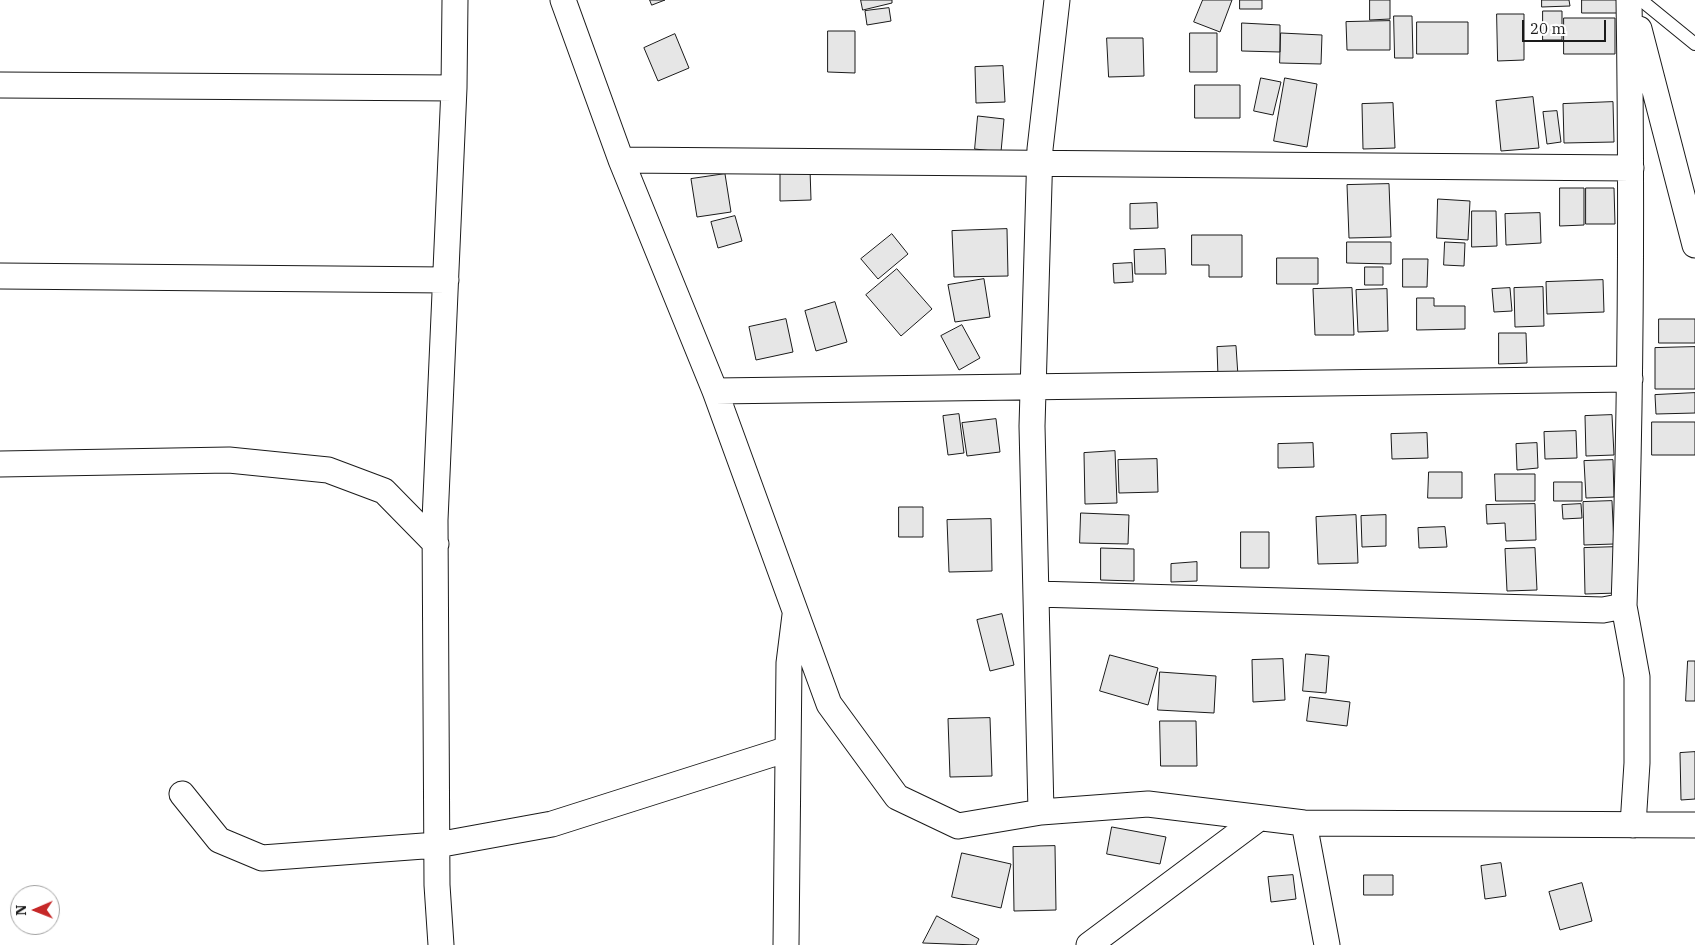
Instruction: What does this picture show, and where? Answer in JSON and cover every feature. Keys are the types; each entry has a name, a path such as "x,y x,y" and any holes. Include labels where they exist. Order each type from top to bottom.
{"street":[{"path":"441,945 437,846 436,544 454,88 455,0"},
{"path":"563,0 622,160 715,391 829,704 897,797 958,826 1041,812 1148,804 1258,819 1304,823 1695,825"},
{"path":"1041,812 1033,387 1040,164 1057,0"},
{"path":"1630,0 1630,378 1624,606 1636,677 1637,763 1633,826"},
{"path":"1630,0 1695,245"},
{"path":"0,85 454,88"},
{"path":"622,160 1631,168"},
{"path":"0,276 446,280"},
{"path":"715,391 1630,378"},
{"path":"0,464 229,460 328,470 384,491 436,544"},
{"path":"1036,594 1603,610 1624,606"},
{"path":"786,945 789,663 796,611"},
{"path":"182,794 219,840 262,858 437,846 552,824 788,748"},
{"path":"1089,945 1258,819"},
{"path":"1304,823 1327,945"}],"lane":[{"path":"1641,0 1695,44"}],"building":[{"path":"650,0 665,0 652,5"},
{"path":"861,0 892,0 892,3 863,10"},
{"path":"1203,0 1232,0 1220,32 1194,22"},
{"path":"1240,0 1262,0 1262,9 1240,9"},
{"path":"1370,0 1390,0 1390,19 1370,20"},
{"path":"1542,0 1569,0 1570,6 1542,7"},
{"path":"1582,0 1623,0 1623,13 1582,13"},
{"path":"889,8 891,21 867,25 865,11"},
{"path":"1543,11 1562,11 1562,40 1543,40"},
{"path":"1497,14 1524,14 1524,60 1498,61"},
{"path":"1394,16 1412,16 1413,58 1395,58"},
{"path":"1564,18 1615,18 1615,54 1564,54"},
{"path":"1390,21 1390,50 1347,50 1346,22"},
{"path":"1417,22 1468,22 1468,54 1417,54"},
{"path":"1242,23 1280,25 1280,52 1242,51"},
{"path":"828,31 855,31 855,73 828,72"},
{"path":"1190,33 1217,33 1217,72 1190,72"},
{"path":"1281,33 1322,35 1321,64 1280,63"},
{"path":"675,34 689,68 658,81 644,48"},
{"path":"1107,38 1143,38 1144,76 1109,77"},
{"path":"1003,66 1005,102 976,103 975,67"},
{"path":"1261,78 1281,82 1273,115 1254,111"},
{"path":"1285,78 1317,84 1307,147 1274,141"},
{"path":"1195,85 1240,85 1240,118 1195,118"},
{"path":"1533,97 1539,148 1501,151 1496,101"},
{"path":"1613,102 1614,142 1564,143 1563,104"},
{"path":"1393,103 1395,148 1363,149 1362,104"},
{"path":"1557,111 1561,142 1547,144 1543,112"},
{"path":"978,116 1004,119 1001,152 975,149"},
{"path":"810,169 811,200 780,201 780,170"},
{"path":"725,174 731,212 697,217 691,179"},
{"path":"1389,184 1391,237 1349,238 1347,185"},
{"path":"1560,188 1584,188 1584,225 1560,226"},
{"path":"1586,188 1614,188 1615,224 1586,224"},
{"path":"1438,199 1470,201 1468,240 1437,238"},
{"path":"1157,203 1158,228 1130,229 1130,204"},
{"path":"1472,211 1496,211 1497,246 1472,247"},
{"path":"1540,213 1541,243 1506,245 1505,214"},
{"path":"735,216 742,241 718,248 711,222"},
{"path":"1007,229 1008,276 954,277 952,231"},
{"path":"892,234 908,254 878,279 861,259"},
{"path":"1192,235 1242,235 1242,277 1209,277 1209,265 1192,265"},
{"path":"1347,242 1391,242 1391,264 1347,263"},
{"path":"1445,242 1465,243 1464,266 1444,265"},
{"path":"1165,249 1166,274 1135,274 1134,250"},
{"path":"1277,258 1318,258 1318,284 1277,284"},
{"path":"1403,259 1428,259 1427,287 1403,287"},
{"path":"1132,263 1133,282 1114,283 1113,264"},
{"path":"1365,267 1383,267 1383,285 1365,285"},
{"path":"897,269 932,309 901,336 866,295"},
{"path":"984,279 990,317 955,322 948,285"},
{"path":"1603,280 1604,312 1547,314 1546,282"},
{"path":"1543,287 1544,326 1515,327 1514,288"},
{"path":"1352,288 1354,335 1315,335 1313,289"},
{"path":"1510,288 1512,311 1494,312 1492,289"},
{"path":"1387,289 1388,331 1358,332 1356,290"},
{"path":"1417,298 1434,298 1434,306 1465,306 1465,329 1417,330"},
{"path":"835,302 847,342 816,351 805,311"},
{"path":"786,319 793,352 756,360 749,327"},
{"path":"1659,319 1695,319 1695,343 1659,343"},
{"path":"962,325 980,358 959,370 941,336"},
{"path":"1499,333 1526,333 1527,363 1499,364"},
{"path":"1236,346 1238,376 1218,377 1217,347"},
{"path":"1695,347 1695,389 1655,389 1655,348"},
{"path":"1695,393 1695,413 1656,414 1655,395"},
{"path":"959,414 964,453 948,455 943,416"},
{"path":"1612,415 1614,455 1586,456 1585,416"},
{"path":"996,419 1000,452 967,456 962,423"},
{"path":"1652,422 1695,422 1695,455 1652,455"},
{"path":"1576,431 1577,458 1545,459 1544,432"},
{"path":"1427,433 1428,458 1392,459 1391,434"},
{"path":"1313,443 1314,467 1278,468 1278,444"},
{"path":"1537,443 1538,468 1517,470 1516,444"},
{"path":"1115,451 1117,503 1085,504 1084,453"},
{"path":"1157,459 1158,492 1119,493 1118,460"},
{"path":"1613,460 1614,497 1586,498 1584,461"},
{"path":"1429,472 1462,472 1462,498 1428,498"},
{"path":"1495,474 1535,474 1535,501 1496,501"},
{"path":"1554,482 1582,482 1582,501 1554,501"},
{"path":"1612,501 1614,544 1584,545 1583,502"},
{"path":"1535,504 1536,540 1506,541 1505,523 1487,524 1486,505"},
{"path":"1581,504 1582,518 1563,519 1562,505"},
{"path":"899,507 923,507 923,537 899,537"},
{"path":"1081,513 1129,515 1128,544 1080,543"},
{"path":"1356,515 1358,563 1318,564 1316,517"},
{"path":"1386,515 1386,546 1362,547 1361,516"},
{"path":"991,519 992,571 949,572 947,520"},
{"path":"1445,527 1447,547 1419,548 1418,528"},
{"path":"1241,532 1269,532 1269,568 1241,568"},
{"path":"1617,547 1618,593 1585,594 1584,548"},
{"path":"1101,548 1134,549 1134,581 1101,580"},
{"path":"1535,548 1537,590 1507,591 1505,549"},
{"path":"1197,562 1197,581 1171,582 1171,564"},
{"path":"1002,614 1014,665 990,671 977,620"},
{"path":"1306,654 1329,656 1326,693 1303,691"},
{"path":"1110,655 1158,668 1148,705 1100,691"},
{"path":"1283,659 1285,700 1253,702 1252,660"},
{"path":"1688,661 1695,661 1695,701 1686,701"},
{"path":"1160,672 1216,676 1214,713 1158,710"},
{"path":"1310,697 1350,702 1347,726 1307,721"},
{"path":"990,718 992,776 950,777 948,719"},
{"path":"1160,721 1196,721 1197,766 1161,766"},
{"path":"1695,752 1695,799 1681,800 1680,753"},
{"path":"1112,827 1166,837 1160,864 1107,854"},
{"path":"1055,846 1056,910 1014,911 1013,847"},
{"path":"962,853 1011,864 1001,908 952,897"},
{"path":"1501,863 1506,896 1485,899 1481,866"},
{"path":"1293,875 1296,899 1271,902 1268,877"},
{"path":"1364,875 1393,875 1393,895 1364,895"},
{"path":"1582,883 1592,921 1560,930 1549,892"},
{"path":"937,916 979,939 976,945 923,943"}]}
